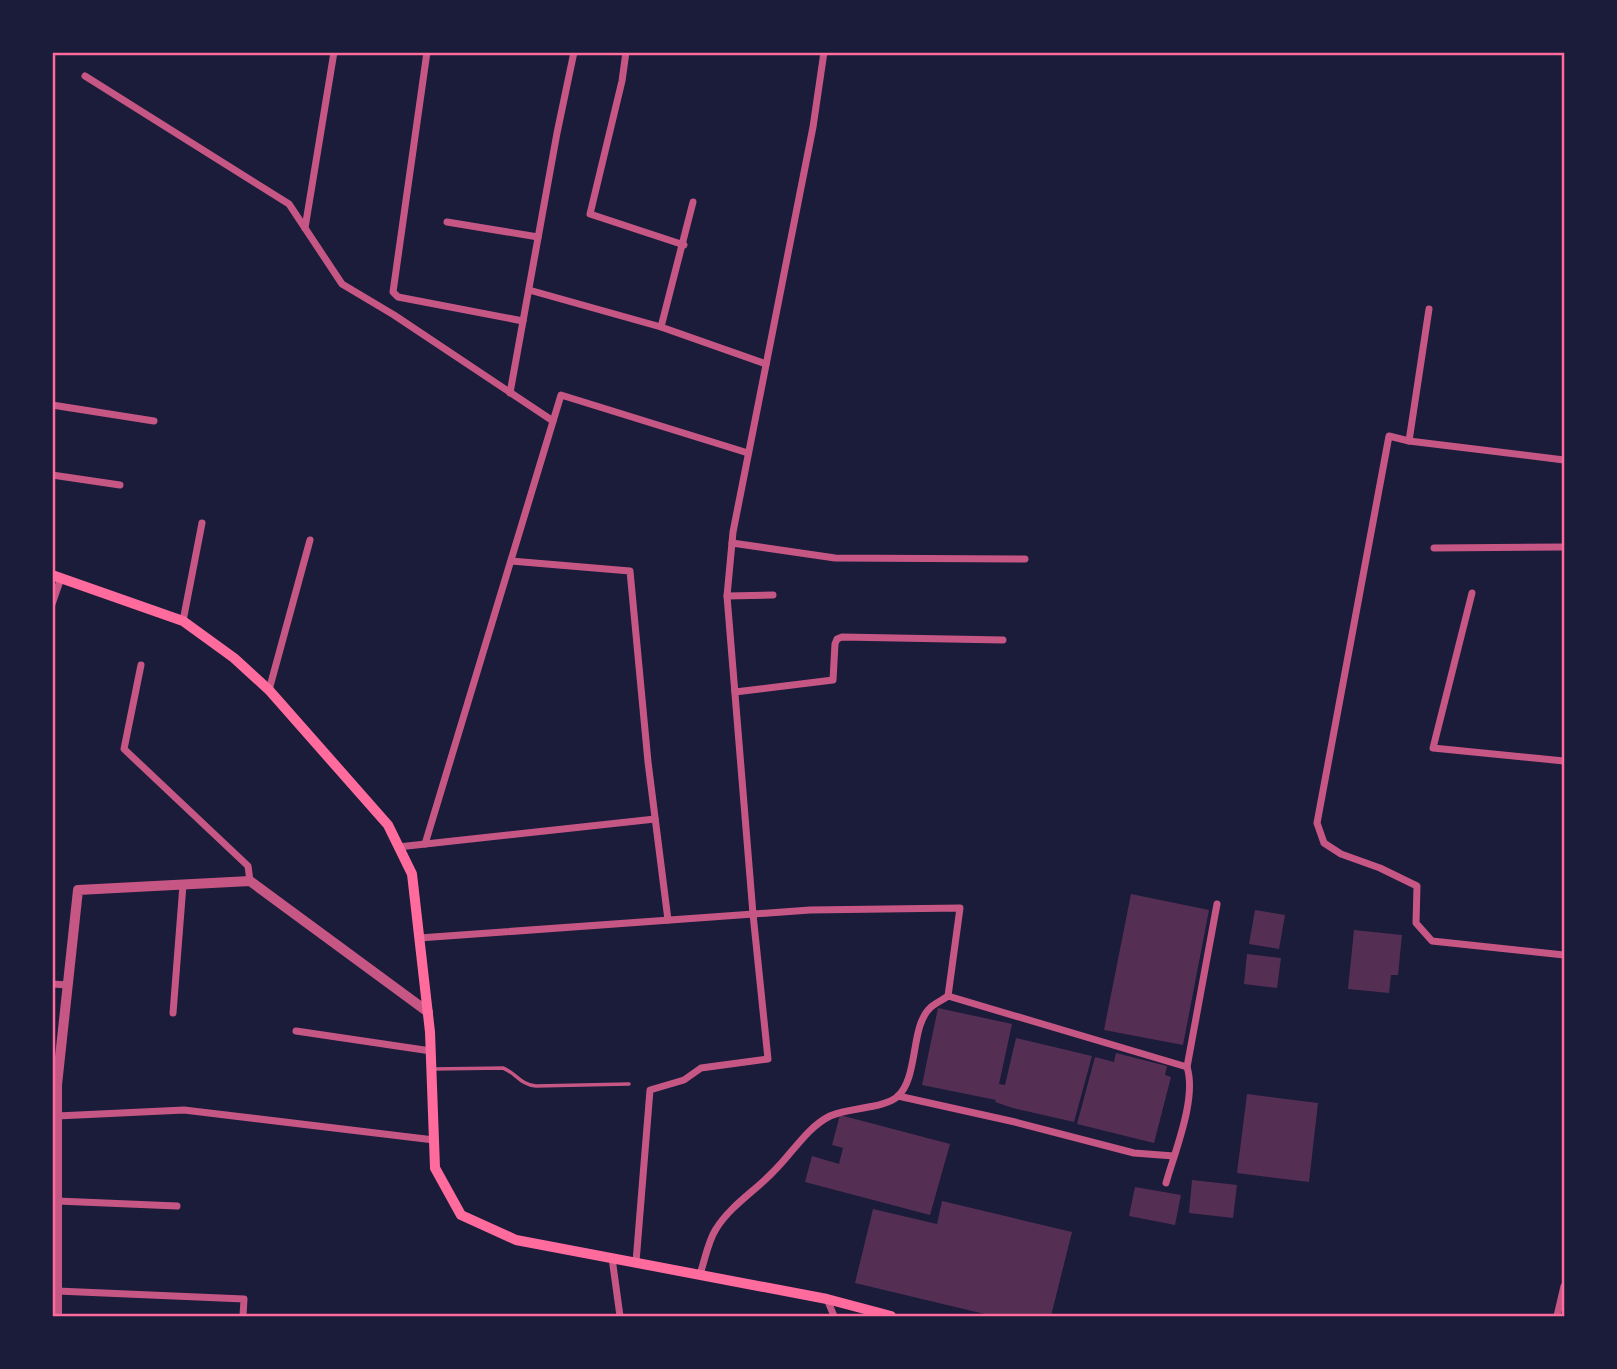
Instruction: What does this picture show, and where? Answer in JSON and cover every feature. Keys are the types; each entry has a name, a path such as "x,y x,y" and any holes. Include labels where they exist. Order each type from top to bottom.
{"main road":[{"path":"57,576 183,621 234,658 269,690 388,825 412,874 428,1012 435,1168 461,1216 516,1240 827,1299 891,1317"}],"street":[{"path":"305,229 334,52"},
{"path":"427,52 393,292 398,297 523,321"},
{"path":"510,393 574,52"},
{"path":"625,52 621,81 590,214 684,245"},
{"path":"636,1262 650,1090 684,1080 701,1068 768,1059 753,914 727,596 732,544 748,453 813,127 824,52"},
{"path":"85,76 289,204 342,284 394,315 553,421"},
{"path":"661,327 693,202"},
{"path":"447,222 538,237"},
{"path":"529,290 661,327 766,364"},
{"path":"1409,441 1429,309"},
{"path":"425,844 561,395 748,453"},
{"path":"52,405 154,421"},
{"path":"1564,460 1409,441 1389,436 1317,823 1324,843 1341,855 1380,868 1417,886 1416,923 1432,941 1564,955"},
{"path":"52,475 120,485"},
{"path":"183,621 202,523"},
{"path":"269,690 310,540"},
{"path":"732,544 835,558 1025,559"},
{"path":"1434,548 1564,547"},
{"path":"511,561 630,571 668,920"},
{"path":"52,604 57,576"},
{"path":"1472,593 1433,748 1564,761"},
{"path":"727,596 773,595"},
{"path":"735,692 833,680 835,644 837,639 842,637 1003,640"},
{"path":"141,665 124,749 248,866 250,881"},
{"path":"398,847 655,819"},
{"path":"57,1317 57,1085 78,890 250,881 428,1012"},
{"path":"173,1013 183,884"},
{"path":"1166,1183 1188,1099 1191,1080 1187,1067 1217,904"},
{"path":"419,938 810,910 960,908 948,996 929,1009 916,1040 910,1076 898,1096 887,1103 849,1109 829,1116 812,1128 772,1174 744,1197 716,1229 700,1275"},
{"path":"52,984 68,985"},
{"path":"948,996 1187,1067"},
{"path":"296,1031 430,1051"},
{"path":"898,1096 1015,1122 1134,1153 1174,1156"},
{"path":"57,1116 184,1110 434,1140"},
{"path":"57,1201 177,1206"},
{"path":"612,1258 620,1317"},
{"path":"1557,1317 1564,1286"},
{"path":"57,1291 244,1299 243,1317"},
{"path":"827,1299 834,1317"}],"lane":[{"path":"431,1069 503,1068 509,1070 521,1083 536,1086 629,1084"}],"building":[{"path":"1131,894 1209,910 1183,1045 1104,1030"},
{"path":"1255,910 1285,915 1279,949 1249,944"},
{"path":"1354,930 1402,935 1398,975 1391,975 1389,993 1348,989"},
{"path":"1247,954 1281,958 1277,988 1244,984"},
{"path":"938,1008 1012,1024 999,1084 1005,1085 1016,1038 1092,1056 1074,1122 1013,1108 995,1102 996,1100 922,1085"},
{"path":"1116,1053 1167,1066 1165,1075 1171,1077 1154,1143 1077,1124 1095,1057 1114,1062"},
{"path":"1247,1094 1318,1103 1309,1182 1237,1173"},
{"path":"840,1115 950,1144 930,1215 805,1182 812,1156 839,1164 843,1148 832,1145"},
{"path":"1192,1180 1237,1185 1233,1218 1189,1213"},
{"path":"1135,1187 1181,1195 1175,1225 1129,1216"},
{"path":"942,1201 1072,1232 1051,1316 993,1316 855,1283 873,1209 937,1224"}]}
